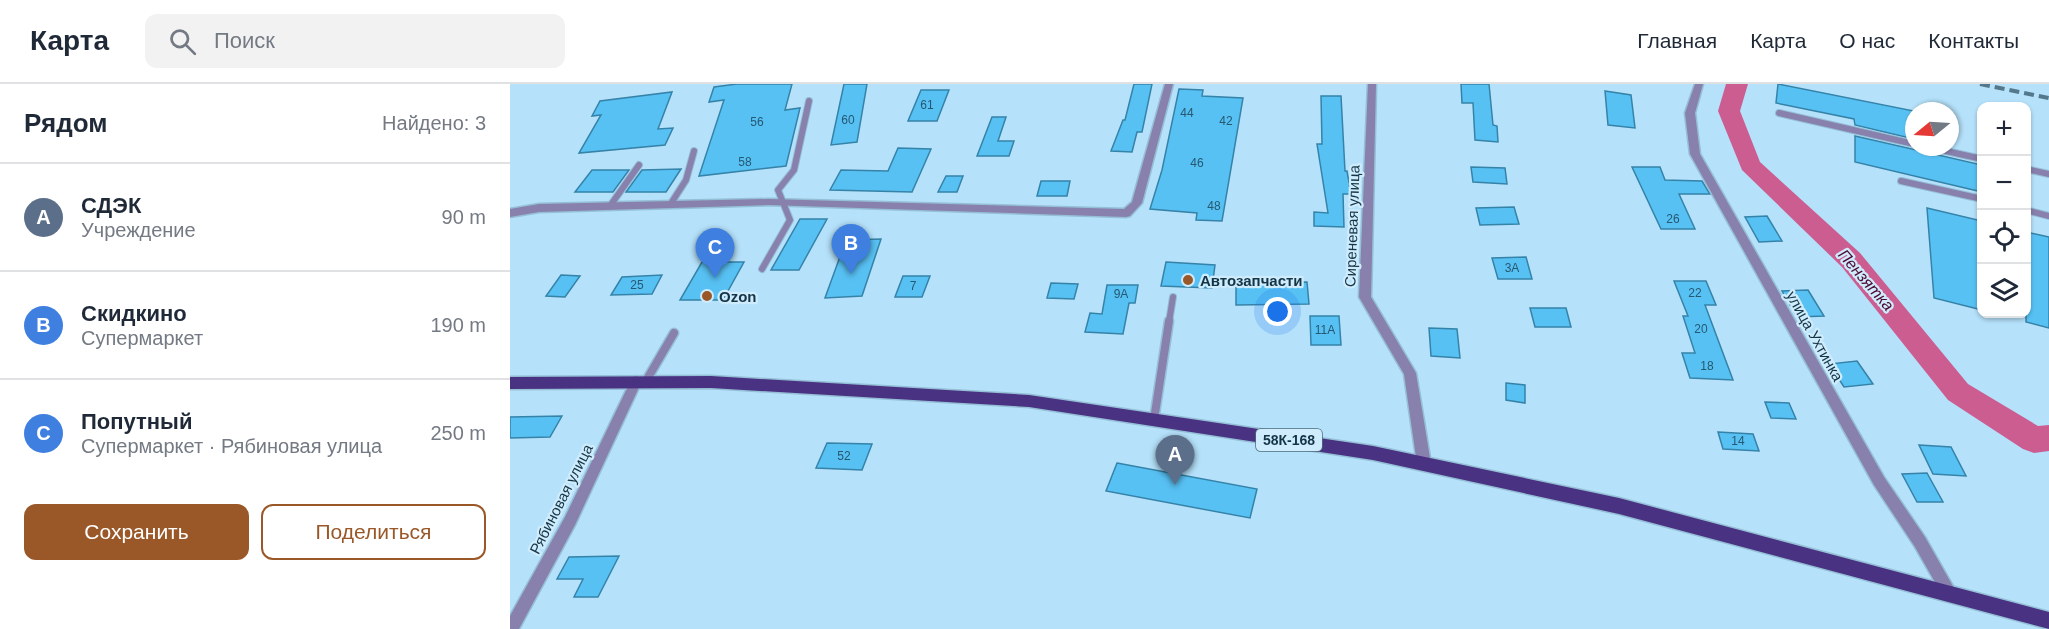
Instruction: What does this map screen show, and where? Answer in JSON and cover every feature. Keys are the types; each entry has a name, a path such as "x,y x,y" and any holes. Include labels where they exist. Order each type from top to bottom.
{"main road":[{"name":"58К-168","path":"510,382 711,382 1029,401 1373,453 1619,506 1949,592 2049,621"}],"street":[{"path":"510,213 539,208 781,202 1126,213 1137,203 1169,84"},
{"name":"Сиреневая улица","path":"1372,84 1365,297 1410,373 1424,464"},
{"name":"улица Ухтинка","path":"1699,84 1690,113 1695,154 1879,481 1920,542 1949,592"},
{"name":"Рябиновая улица","path":"511,629 570,521 641,381"}],"lane":[{"path":"762,269 790,220 778,190 794,170 809,101"},
{"path":"1779,113 1905,142"},
{"path":"670,205 686,180 694,151"},
{"path":"1959,154 1977,158"},
{"path":"610,206 639,165"},
{"path":"2031,170 2049,174"},
{"path":"1900,181 1977,198"},
{"path":"2031,211 2049,216"},
{"path":"1154,420 1173,297"},
{"path":"641,381 674,333"}],"building":[{"path":"737,84 792,84 785,110 800,108 786,166 699,176 724,100 709,102 714,87"},
{"path":"844,84 867,84 857,142 831,145"},
{"path":"1134,84 1152,84 1142,132 1137,132 1132,152 1111,151 1123,120 1125,120"},
{"path":"1461,84 1489,84 1493,125 1497,126 1498,142 1475,140 1473,103 1462,103"},
{"path":"1778,84 1905,109 1905,137 1855,125 1854,119 1776,103"},
{"path":"1179,89 1203,90 1202,96 1243,98 1222,221 1196,220 1197,213 1150,209 1162,170"},
{"path":"921,90 949,90 937,121 908,121"},
{"path":"1605,91 1631,95 1635,128 1608,125"},
{"path":"672,92 658,129 673,128 665,145 579,153 601,115 592,116 600,101"},
{"path":"1321,96 1341,96 1345,171 1347,171 1351,194 1343,194 1344,227 1314,226 1314,212 1328,213 1317,144 1322,144"},
{"path":"992,117 1006,117 998,141 1014,141 1009,156 977,156"},
{"path":"1855,136 1905,147 1905,156 1943,156 1977,164 1977,191 1855,162"},
{"path":"898,148 931,149 912,192 830,190 841,170 888,171"},
{"path":"1471,167 1505,168 1507,184 1473,182"},
{"path":"1632,167 1660,167 1665,180 1702,181 1710,194 1679,194 1695,229 1661,229"},
{"path":"681,169 666,192 626,192 642,170"},
{"path":"592,170 629,170 613,192 575,192"},
{"path":"946,176 963,176 957,192 938,192"},
{"path":"1041,181 1070,181 1067,196 1037,196"},
{"path":"1514,207 1519,224 1480,225 1476,208"},
{"path":"1927,208 1977,220 1977,309 1934,298"},
{"path":"1767,216 1782,241 1759,242 1745,217"},
{"path":"800,219 827,219 799,270 771,270"},
{"path":"2031,233 2049,237 2049,328 2026,322 2026,318 2031,318"},
{"path":"881,239 862,296 825,298 846,240"},
{"path":"1526,257 1532,279 1498,279 1492,258"},
{"path":"702,262 744,262 723,300 680,300"},
{"path":"1166,262 1215,265 1212,288 1161,286"},
{"path":"561,275 580,276 565,297 546,296"},
{"path":"662,275 652,294 611,295 622,277"},
{"path":"903,276 930,276 922,297 895,297"},
{"path":"1674,281 1706,281 1716,305 1705,305 1733,380 1690,378 1682,353 1695,353 1683,316 1688,316"},
{"path":"1307,282 1309,304 1236,305 1236,284"},
{"path":"1051,283 1078,284 1074,299 1047,298"},
{"path":"1107,285 1138,285 1135,303 1129,303 1123,334 1085,332 1090,313 1102,314"},
{"path":"1808,290 1824,316 1797,317 1782,291"},
{"path":"1530,308 1566,308 1571,327 1535,327"},
{"path":"1310,316 1339,316 1341,345 1311,345"},
{"path":"1429,328 1457,329 1460,358 1431,356"},
{"path":"1857,361 1873,384 1844,387 1829,364"},
{"path":"1506,383 1525,385 1525,403 1506,400"},
{"path":"1765,402 1789,403 1796,419 1771,418"},
{"path":"562,416 550,437 510,438 510,417"},
{"path":"1718,432 1753,434 1759,451 1723,449"},
{"path":"827,443 872,444 862,470 816,468"},
{"path":"1919,445 1951,447 1966,476 1933,474"},
{"path":"1117,463 1257,489 1250,518 1106,491"},
{"path":"1927,473 1943,502 1917,502 1902,474"},
{"path":"619,556 598,597 574,597 583,579 557,579 569,557"}],"waterway":[{"name":"Пензятка","path":"1737,84 1729,111 1750,165 1851,260 1958,392 2034,440 2049,438"}],"railway":[{"path":"1980,84 2049,98"}],"place":[{"name":"Скидкино","path":"851,274"},
{"name":"Попутный","path":"715,278"},
{"name":"Автозапчасти","path":"1188,280"},
{"name":"Ozon","path":"707,296"},
{"name":"СДЭК","path":"1175,485"}]}
